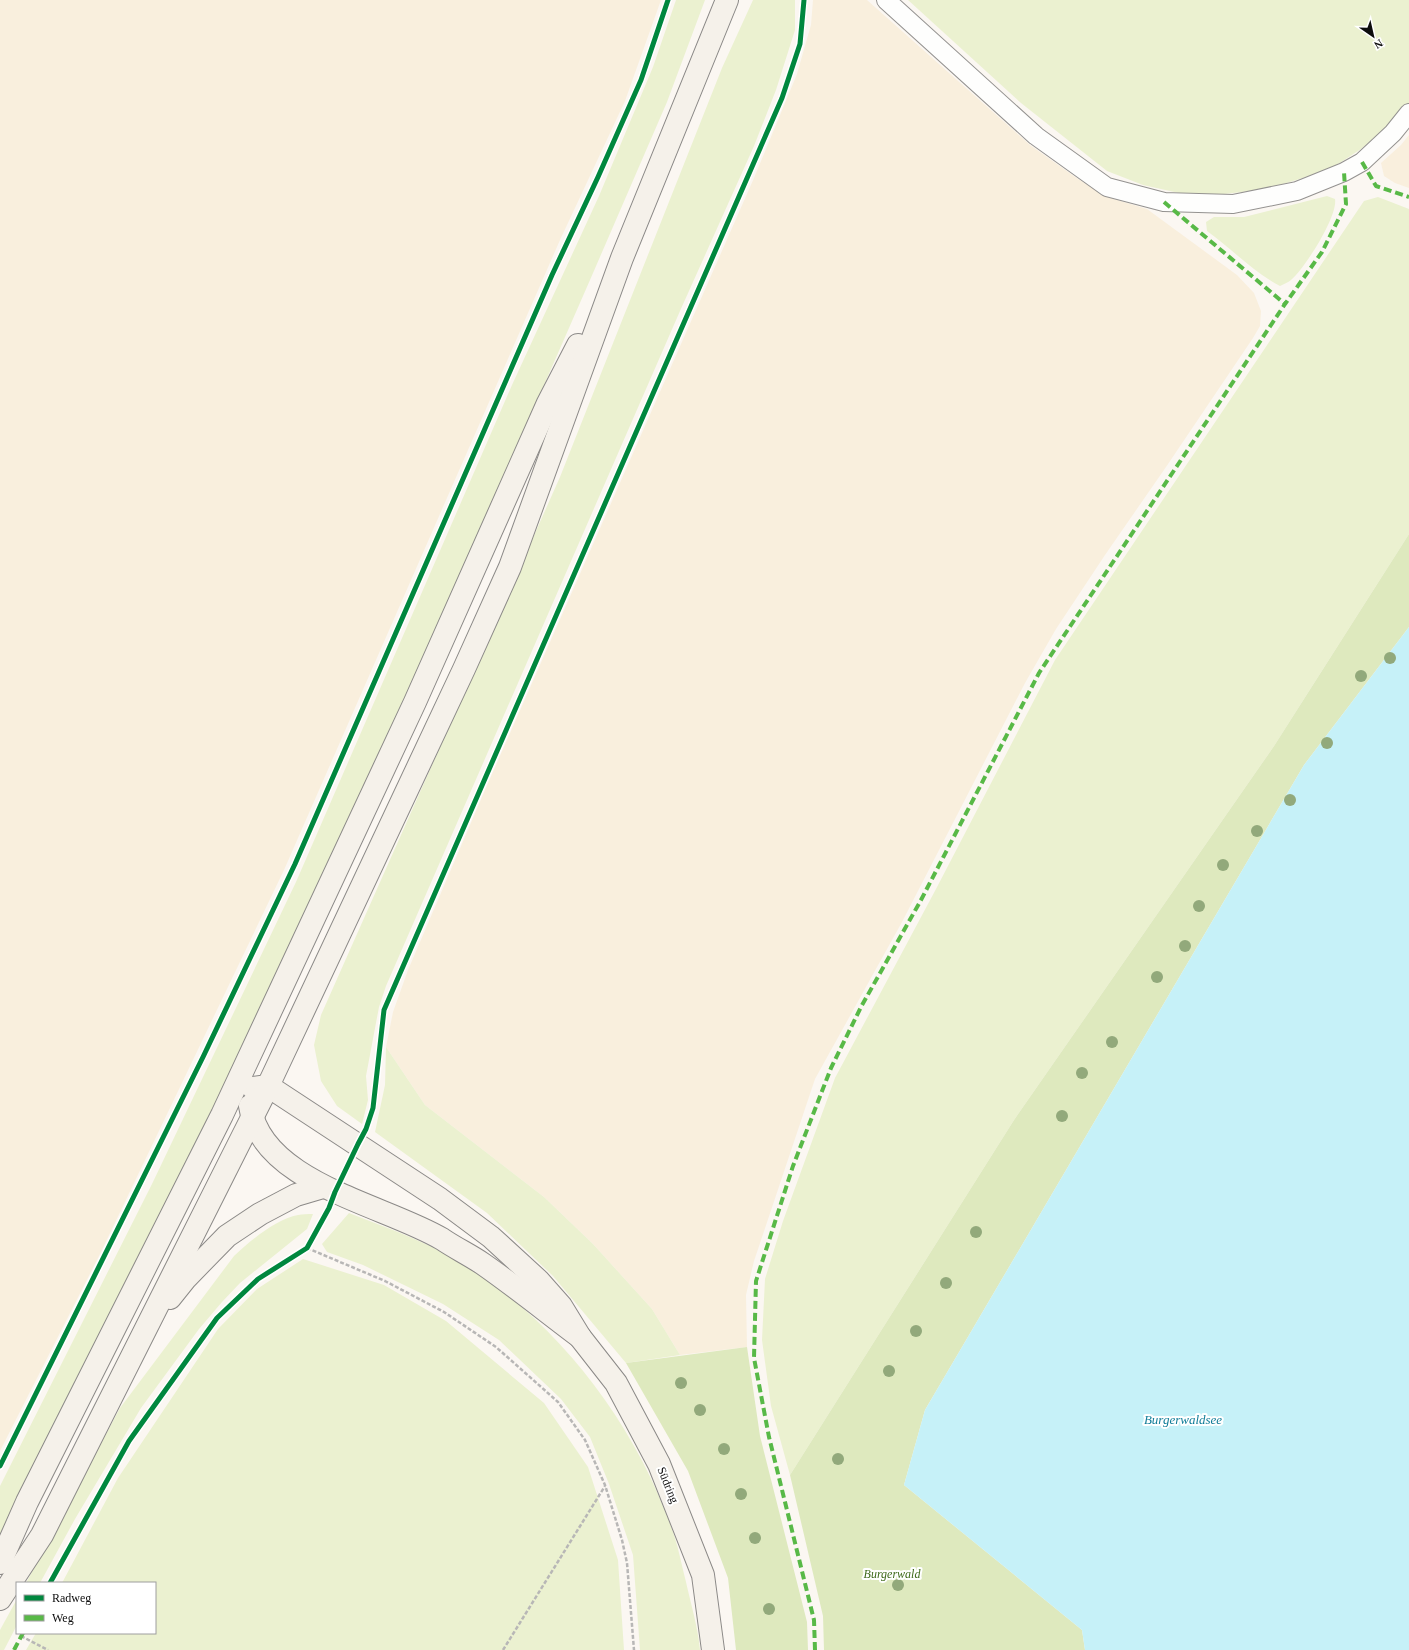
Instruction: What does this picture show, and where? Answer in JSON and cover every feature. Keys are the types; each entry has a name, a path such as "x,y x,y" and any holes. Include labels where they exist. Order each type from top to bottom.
{"main road":[{"path":"222,1115 232,1097 260,1087 461,676 510,566 622,258 727,0"},
{"path":"0,1563 27,1502 222,1115 415,702 548,403 622,258"},
{"path":"0,1599 42,1535 252,1116 260,1087 491,570 548,403"},
{"path":"260,1087 440,1199 491,1237 538,1280 561,1306 580,1338"},
{"path":"252,1116 258,1132 268,1146 297,1171 323,1187 425,1230 483,1264 580,1338"},
{"path":"145,1328 186,1278 227,1236 260,1214 290,1198 323,1187"},
{"name":"Südring","path":"580,1338 616,1383 659,1464 704,1575 713,1650"}],"lane":[{"path":"886,0 1036,136 1107,187 1164,202 1233,204 1297,192 1344,172 1362,162 1393,133 1409,113"}],"path":[{"path":"307,1248 385,1281 444,1312 496,1347 558,1402 585,1440 605,1485 622,1540 627,1564 634,1650"},
{"path":"503,1650 605,1485"},
{"path":"22,1636 48,1650"}],"shaded area":[{"path":"0,0 661,0 625,101 560,240 284,870 100,1254 0,1451"},
{"path":"813,0 867,0 1030,145 1078,179 1114,199 1147,209 1237,275 1254,293 1261,311 1260,326 1056,629 1025,683 902,922 815,1079 754,1261 746,1295 747,1347 680,1355 652,1309 593,1244 544,1197 425,1105 386,1047 393,1012 408,970 485,790 754,178 797,74 811,25"},
{"path":"1409,135 1409,188 1395,183 1384,176 1381,163 1401,145"}],"green space":[{"path":"676,0 705,0 667,102 438,627 256,1022 0,1543 0,1486 152,1184 296,882 512,385 599,196 653,67"},
{"path":"753,0 795,0 795,30 776,90 754,146 680,311 386,986 379,1007 366,1076 368,1100 362,1124 337,1106 321,1081 314,1045 321,1015 560,477 722,68"},
{"path":"908,0 1409,0 1409,103 1390,125 1361,149 1329,170 1267,189 1216,195 1179,193 1143,185 1107,171 1021,103"},
{"path":"1327,196 1335,199 1335,207 1326,229 1312,254 1297,274 1290,281 1280,286 1261,274 1207,231 1206,222 1214,217 1244,217"},
{"path":"1378,197 1409,209 1409,534 1274,746 1014,1120 790,1475 771,1406 762,1340 765,1279 783,1221 835,1078 936,889 1055,660 1364,201"},
{"name":"Burgerwald","path":"1409,534 1409,627 1304,765 925,1410 904,1485 1082,1630 1085,1650 824,1650 823,1616 790,1475 1014,1120 1274,746"},
{"path":"386,1047 425,1105 544,1197 593,1244 652,1309 680,1355 626,1363 553,1276 487,1213 375,1132 385,1085"},
{"path":"349,1213 426,1244 470,1268 504,1293 536,1321 566,1351 594,1385 618,1420 640,1457 659,1496 674,1535 696,1624 700,1650 640,1650 633,1555 609,1484 590,1437 561,1399 499,1340 443,1304 363,1265 327,1252 322,1244"},
{"path":"303,1214 313,1214 307,1229 240,1283 199,1329 141,1408 75,1519 41,1582 27,1582 120,1408 234,1256 255,1237 272,1226 290,1217"},
{"path":"303,1259 384,1285 446,1321 544,1403 588,1467 618,1560 624,1650 26,1650 35,1634 156,1634 156,1582 63,1582 118,1478 218,1329 257,1289"},
{"path":"747,1347 760,1436 807,1622 808,1650 736,1650 728,1578 688,1471 626,1363"},
{"path":"16,1601 16,1627 4,1650 0,1650 0,1630"}],"water":[{"name":"Burgerwaldsee","path":"1409,627 1409,1650 1085,1650 1082,1630 904,1485 925,1410 1304,765"}],"marked path":[{"path":"1362,162 1376,186 1409,197"},
{"path":"815,1650 814,1620 769,1437 754,1358 756,1281 793,1166 831,1068 861,1007 921,900 1039,673 1285,304 1322,252 1346,204 1344,172"},
{"path":"1164,202 1285,304"},
{"path":"14,1650 22,1634"}],"cycle path":[{"path":"0,1466 203,1057 295,864 552,275 641,80 668,0"},
{"path":"51,1582 129,1441 217,1318 258,1279 307,1248 329,1208 335,1192 366,1129 373,1108 384,1010 782,98 800,44 804,0"}]}
